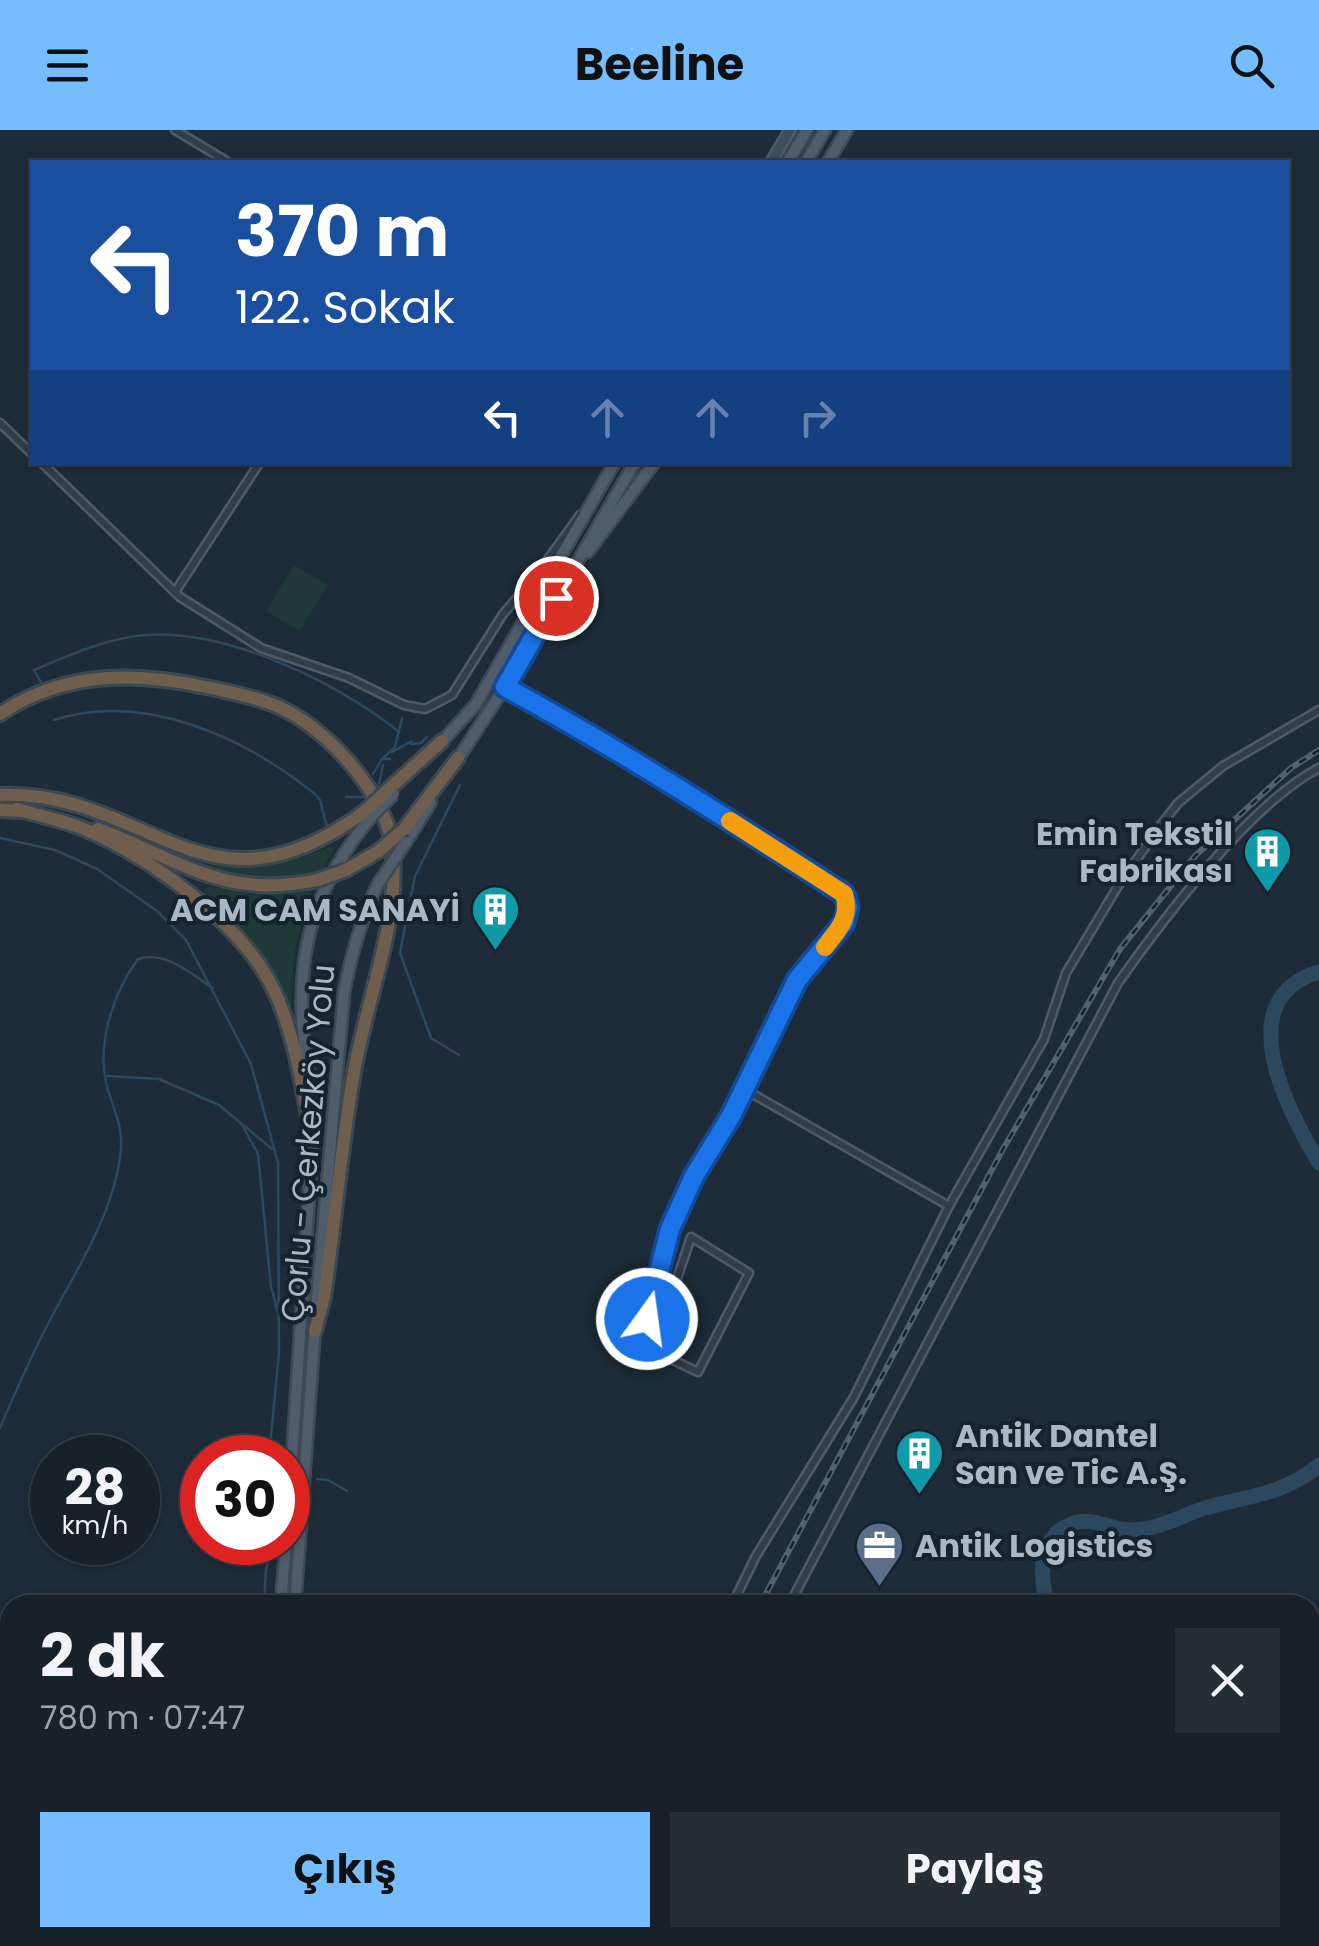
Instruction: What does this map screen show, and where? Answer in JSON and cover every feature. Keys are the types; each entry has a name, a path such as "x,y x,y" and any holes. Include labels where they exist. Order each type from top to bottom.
{"highway":[{"path":"0,714 36,693 97,678 150,677 246,696 276,706 326,738 354,770 377,806 389,832 392,902 354,1074 326,1282 315,1331"},
{"path":"0,795 60,799 171,845 228,859 285,854 368,814 442,741"},
{"path":"0,810 70,818 197,873 229,883 274,887 318,880 346,870 405,836 458,758"},
{"path":"17,810 84,830 103,840 204,904 243,944 268,978 286,1022 313,1138"}],"main road":[{"path":"772,160 790,130"},
{"path":"789,160 807,130"},
{"path":"807,160 825,130"},
{"path":"829,160 847,130"},
{"path":"442,741 476,704 612,465"},
{"path":"458,758 505,687 633,465"},
{"path":"571,571 621,512 652,465"},
{"name":"Çorlu - Çerkezköy Yolu","path":"294,1435 313,1138 312,1090 302,1008 306,948 322,889 368,814"},
{"name":"Çorlu - Çerkezköy Yolu","path":"296,1595 344,994 359,928 405,836"},
{"path":"282,1595 284,1565"}],"street":[{"path":"175,130 225,160"},
{"path":"0,423 30,452"},
{"path":"44,465 174,592 261,648 350,678 404,705 426,709 452,694 503,614 535,577 601,485"},
{"path":"174,592 258,465"},
{"path":"505,687 608,744 844,894 848,907 844,923 797,980 744,1089 694,1176 670,1229 641,1345 698,1372 749,1273 691,1236 656,1352"},
{"path":"737,1595 756,1556 854,1396 950,1206 1044,1039 1066,973 1118,886 1178,803 1223,766 1319,710"},
{"path":"794,1595 1118,983 1158,927 1228,848 1292,784 1319,768"},
{"path":"744,1089 950,1206"}],"green space":[{"path":"294,565 328,585 300,631 266,611"},
{"path":"330,846 334,848 322,872 285,878 235,875 183,860 221,866 263,866 291,861"},
{"path":"208,886 249,894 311,891 294,953 291,1009 252,947 202,895"}],"waterway":[{"path":"42,684 34,670 110,641 168,635 203,639 274,660 309,676 398,731"},
{"path":"54,720 123,711 192,725 257,754 315,794 327,827"},
{"path":"382,759 395,747 402,718"},
{"path":"411,744 421,743 427,737"},
{"path":"392,752 412,741"},
{"path":"373,774 382,759 390,759"},
{"path":"379,784 383,765"},
{"path":"459,1055 431,1038 400,953 415,876 460,785"},
{"path":"346,797 366,797"},
{"path":"0,838 55,850 97,869 157,911 186,940 251,1064 278,1163 279,1352 271,1435"},
{"path":"0,1428 35,1350 93,1239 118,1171 121,1139 106,1082 104,1050 110,1017 122,986 138,959 148,957 177,965 213,988"},
{"path":"1319,972 1292,986 1276,1006 1271,1031 1281,1087 1319,1163"},
{"path":"107,1076 159,1079 219,1105 272,1149"},
{"path":"242,1125 258,1154 271,1287 278,1312"},
{"path":"1046,1595 1043,1570 1047,1548 1052,1538 1071,1524 1086,1521 1131,1530 1150,1528 1205,1508 1279,1489 1319,1465"},
{"path":"317,1479 328,1480 347,1491"},
{"path":"265,1595 267,1565"}],"railway":[{"path":"765,1595 1003,1149 1120,949 1195,856 1291,768 1319,750"}],"slow traffic":[{"path":"730,821 844,894 848,907 844,923 825,947"}],"place":[{"name":"Emin Tekstil Fabrikası","path":"1268,894"},
{"name":"ACM CAM SANAYİ","path":"495,952"},
{"name":"Antik Dantel San ve Tic A.Ş.","path":"920,1496"},
{"name":"Antik Logistics","path":"880,1588"}],"route":[{"path":"556,598 505,687 608,744 844,894 848,907 844,923 797,980 731,1116 694,1176 670,1229 647,1319"}]}
